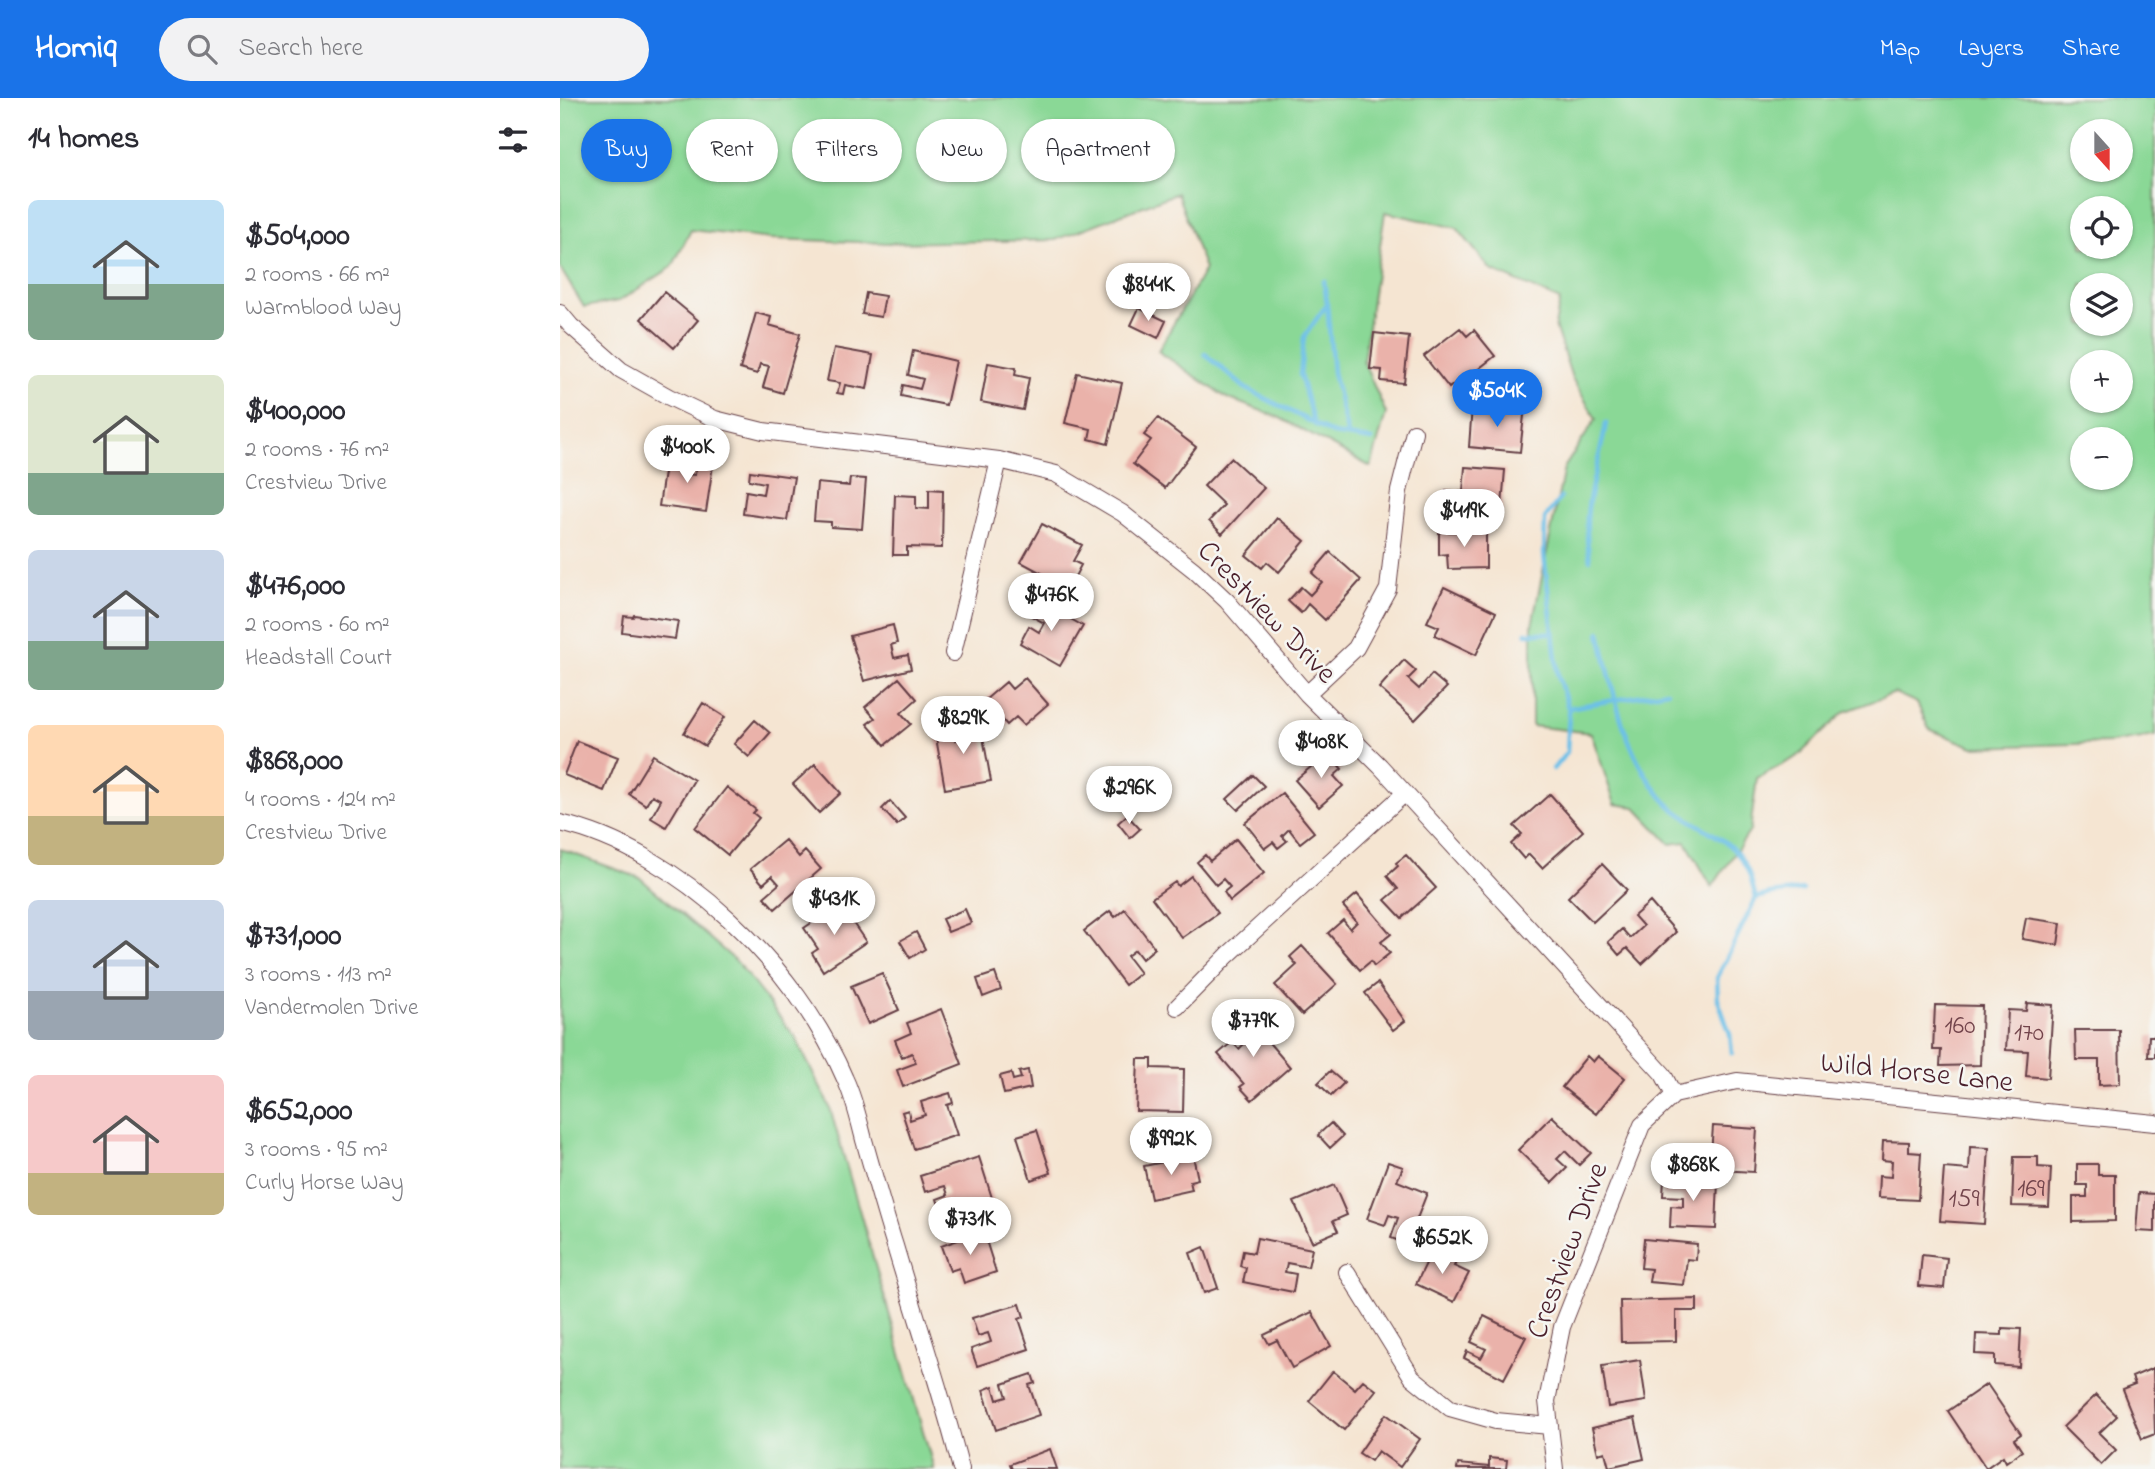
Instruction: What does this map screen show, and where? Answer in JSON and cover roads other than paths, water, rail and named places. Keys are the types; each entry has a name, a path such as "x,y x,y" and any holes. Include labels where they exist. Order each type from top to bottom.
{"street":[{"name":"Crestview Drive","path":"560,313 621,370 715,419 763,431 999,460 1056,474 1122,513 1211,585 1307,694 1405,793 1662,1074 1674,1095 1642,1125 1562,1327 1547,1401 1555,1469"},
{"path":"1307,694 1356,648 1388,589 1399,491 1414,432"},
{"path":"953,653 999,460"},
{"path":"1177,1007 1228,956 1405,793"},
{"path":"560,822 588,829 646,856 701,895 753,943 794,989 824,1035 846,1081 858,1118 895,1248 947,1412 961,1469"},
{"name":"Wild Horse Lane","path":"1674,1095 1737,1081 2155,1123"},
{"path":"1347,1272 1412,1377 1450,1408 1496,1421 1550,1426"}],"waterway":[{"path":"1324,281 1327,304 1304,337 1300,375 1314,424 1333,434 1372,440"},
{"path":"1327,304 1333,372 1348,436"},
{"path":"1205,354 1245,388 1313,423"},
{"path":"1590,560 1587,541 1588,507 1606,423"},
{"path":"1553,769 1567,752 1569,711 1558,676 1544,555 1545,518 1561,497"},
{"path":"1600,632 1621,718 1628,739 1648,778 1671,806 1729,845 1751,878 1756,898 1717,978 1718,1000 1730,1034 1732,1053"},
{"path":"1526,633 1554,633"},
{"path":"1568,708 1667,691"},
{"path":"1756,898 1803,890"}]}
